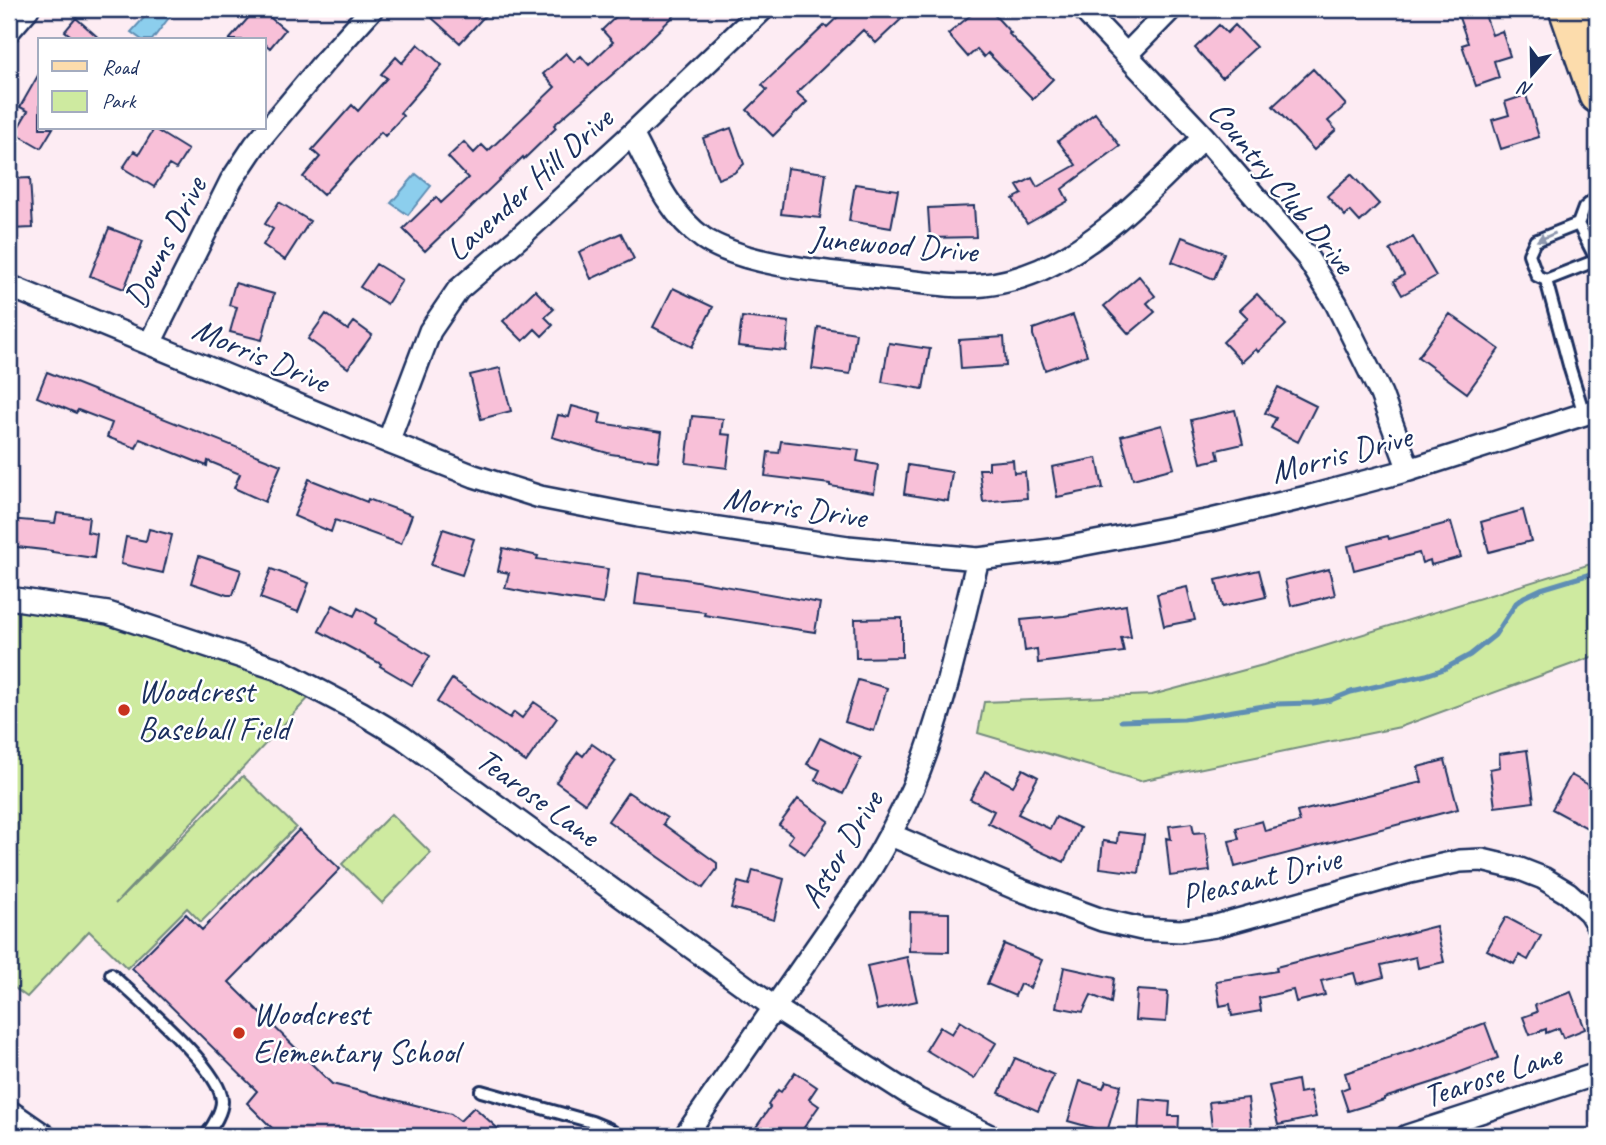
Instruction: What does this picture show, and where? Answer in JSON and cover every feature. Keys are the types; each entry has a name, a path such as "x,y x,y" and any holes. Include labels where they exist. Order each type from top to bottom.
{"main road":[{"path":"1567,9 1597,94"}],"street":[{"path":"9,31 28,9"},
{"name":"Downs Drive","path":"150,343 231,181 255,145 372,9"},
{"name":"Lavender Hill Drive","path":"388,442 430,331 458,290 632,134 764,9"},
{"name":"Country Club Drive","path":"1083,9 1204,137 1307,257 1336,303 1381,394 1409,470"},
{"path":"1126,55 1171,9"},
{"name":"Junewood Drive","path":"632,134 673,209 689,227 706,240 729,251 766,262 810,270 947,285 1008,282 1040,270 1070,254 1133,206 1204,137"},
{"name":"Morris Drive","path":"9,286 388,442 474,476 540,497 638,516 848,547 978,559 1059,550 1211,520 1311,496 1409,470 1590,412"},
{"name":"Astor Drive","path":"685,1136 868,873 891,835 914,786 938,716 978,559"},
{"name":"Tearose Lane","path":"9,598 108,613 278,669 360,712 402,737 775,1008 917,1099 990,1136"},
{"name":"Pleasant Drive","path":"891,835 1102,920 1142,929 1181,931 1216,926 1410,872 1482,860 1520,869 1543,878 1568,893 1589,912 1597,925"},
{"name":"Tearose Lane","path":"1407,1136 1597,1074"},
{"path":"9,1111 45,1136"}],"lane":[{"path":"1578,224 1597,260 1546,279 1537,276 1529,254 1535,241 1578,224 1584,208 1597,198"},
{"path":"1546,279 1570,369 1590,412"},
{"path":"111,974 188,1048 213,1078 222,1104 206,1136"},
{"path":"481,1091 592,1122 619,1136"}],"green space":[{"path":"1597,562 1597,655 1400,727 1140,781 978,733 984,702 1152,695 1263,665"},
{"path":"9,598 108,613 317,689 115,904 243,776 296,827 201,922 187,908 127,968 89,931 27,997 9,984"},
{"path":"391,814 431,853 382,903 342,864"}],"water":[{"path":"152,9 163,9 171,15 154,38 139,38 131,32"},
{"path":"416,174 431,186 408,215 391,203"}],"building":[{"path":"256,9 260,9 285,30 270,48 266,45 266,38 231,38"},
{"path":"440,9 491,9 460,43 432,18"},
{"path":"624,9 681,9 621,67 554,125 556,128 425,251 403,229 436,197 441,203 468,178 448,157 464,142 474,153 482,145 488,151 555,87 543,74 566,53 574,62 581,56 589,65 613,42 602,30"},
{"path":"846,9 912,9 876,43 863,30 797,93 807,102 773,136 747,110 767,90 762,85 825,25 827,27"},
{"path":"978,9 989,9 1011,33 1009,34 1053,79 1033,99 988,53 984,57 977,49 968,57 948,34"},
{"path":"1456,9 1483,9 1492,35 1502,31 1510,56 1494,61 1499,78 1476,86 1462,45 1468,43"},
{"path":"76,18 99,38 74,38 65,31"},
{"path":"1219,25 1227,33 1235,25 1256,47 1222,78 1195,48"},
{"path":"418,44 442,65 400,113 403,116 385,136 381,132 323,195 303,177 320,157 312,150 352,105 358,111 387,78 381,74 396,57 402,63"},
{"path":"1313,69 1346,105 1328,121 1336,130 1314,150 1273,106"},
{"path":"38,76 38,130 52,130 41,148 15,133 28,111 20,107"},
{"path":"1526,95 1539,137 1501,149 1492,120 1509,115 1505,102"},
{"path":"1095,113 1120,146 1062,189 1068,201 1027,224 1013,199 1022,194 1017,186 1032,178 1037,187 1076,165 1058,141"},
{"path":"731,128 744,164 734,173 718,179 703,138"},
{"path":"153,130 188,150 176,169 169,165 154,187 123,168 134,151 139,154"},
{"path":"787,168 826,173 820,218 781,214"},
{"path":"1351,174 1379,204 1360,222 1350,211 1345,216 1327,196"},
{"path":"30,178 33,228 9,229 9,179"},
{"path":"855,184 898,190 891,228 849,221"},
{"path":"279,202 310,221 285,260 263,245 273,229 265,224"},
{"path":"974,206 976,237 930,238 928,208"},
{"path":"109,228 143,241 124,289 90,276"},
{"path":"621,233 634,259 591,279 579,252"},
{"path":"1182,237 1224,253 1214,279 1172,262"},
{"path":"1413,237 1436,276 1402,295 1394,281 1404,275 1390,250"},
{"path":"376,264 402,280 387,304 360,287"},
{"path":"1139,276 1155,296 1147,303 1155,312 1129,334 1104,306"},
{"path":"235,283 274,294 262,340 230,332 237,307 229,305"},
{"path":"673,288 713,307 692,347 653,327"},
{"path":"535,290 554,309 545,317 553,325 542,336 535,329 523,341 503,321"},
{"path":"1257,294 1286,325 1258,352 1256,349 1242,362 1223,342 1248,318 1240,310"},
{"path":"326,314 348,330 354,322 372,335 348,368 308,339"},
{"path":"1450,314 1499,349 1467,393 1418,357"},
{"path":"1073,315 1087,355 1045,370 1033,329"},
{"path":"742,317 789,322 786,351 738,346"},
{"path":"818,327 856,333 850,374 812,369"},
{"path":"1004,337 1006,366 961,369 959,340"},
{"path":"889,343 930,349 923,389 882,382"},
{"path":"500,368 511,411 481,419 470,375"},
{"path":"47,372 281,465 265,502 234,488 240,474 208,461 207,466 140,439 136,448 107,437 112,423 78,410 76,413 37,397"},
{"path":"1278,387 1316,406 1298,442 1271,428 1276,418 1265,413"},
{"path":"572,406 601,414 599,423 662,432 658,461 611,454 552,437 558,415 569,417"},
{"path":"1235,410 1243,444 1217,450 1219,459 1201,463 1191,420"},
{"path":"692,416 723,419 721,434 731,435 727,468 686,463"},
{"path":"1162,425 1174,468 1133,479 1121,436"},
{"path":"781,441 859,450 857,461 878,465 874,493 830,484 765,476 768,452 779,453"},
{"path":"1097,458 1103,488 1057,497 1052,467"},
{"path":"1013,460 1014,473 1025,472 1027,498 983,502 979,469 989,469 989,462"},
{"path":"908,465 952,472 948,501 904,494"},
{"path":"309,479 367,502 368,499 412,515 401,544 335,520 331,532 294,516"},
{"path":"1523,510 1531,541 1489,552 1481,522"},
{"path":"57,513 89,517 87,532 97,534 94,558 9,546 9,519 55,523"},
{"path":"1451,522 1461,557 1431,565 1430,560 1422,563 1419,553 1354,570 1348,546 1388,536 1389,539"},
{"path":"149,529 172,535 163,573 121,564 126,537 146,541"},
{"path":"443,529 474,539 462,575 431,565"},
{"path":"503,548 538,556 537,559 608,569 603,604 505,588 509,573 498,571"},
{"path":"199,556 241,570 233,595 191,583"},
{"path":"271,569 309,583 298,612 260,598"},
{"path":"1329,569 1335,595 1291,606 1285,580"},
{"path":"1259,570 1266,597 1222,607 1216,580"},
{"path":"639,573 820,603 815,632 704,615 705,612 635,604"},
{"path":"1187,587 1195,620 1164,626 1157,594"},
{"path":"333,605 354,616 358,608 377,619 375,623 430,656 412,685 380,666 381,664 319,631"},
{"path":"1126,605 1131,637 1121,638 1124,652 1038,663 1037,649 1025,651 1021,620 1064,616"},
{"path":"902,618 902,657 856,658 855,619"},
{"path":"452,679 510,718 514,712 522,718 534,702 557,718 526,762 437,702"},
{"path":"858,680 887,688 874,731 845,722"},
{"path":"820,738 861,758 843,794 815,780 820,770 807,764"},
{"path":"592,744 616,761 585,803 556,782 578,752 583,756"},
{"path":"1527,750 1534,802 1495,807 1490,769 1500,767 1499,754"},
{"path":"1445,760 1458,809 1235,867 1229,841 1239,839 1236,828 1262,821 1265,831 1300,822 1297,812 1422,782 1418,767"},
{"path":"1023,769 1038,777 1018,814 1050,829 1056,817 1080,828 1064,862 1030,847 988,823 994,811 970,799 985,771 1013,786"},
{"path":"1571,775 1596,789 1590,799 1597,803 1597,810 1587,828 1552,809"},
{"path":"628,792 667,818 663,824 717,863 717,869 703,888 608,821"},
{"path":"798,799 829,821 805,854 788,842 793,835 779,825"},
{"path":"1192,823 1194,833 1205,832 1210,871 1170,876 1166,838 1171,839 1169,826"},
{"name":"Woodcrest Elementary School","path":"299,830 340,869 229,982 332,1084 451,1114 460,1121 474,1107 506,1136 279,1135 247,1103 257,1091 132,968 186,914 202,930"},
{"path":"1118,832 1144,835 1139,873 1100,868 1103,841 1117,843"},
{"path":"753,870 784,879 774,920 731,908 738,882 749,885"},
{"path":"910,912 949,913 949,952 909,951"},
{"path":"1506,917 1541,936 1528,960 1519,955 1514,964 1487,950"},
{"path":"1436,926 1444,962 1418,968 1416,957 1381,965 1384,977 1357,984 1354,973 1321,981 1325,995 1296,1002 1293,990 1259,998 1261,1011 1232,1016 1230,1004 1220,1006 1216,981 1277,971 1276,967"},
{"path":"1004,944 1042,960 1030,988 1020,984 1015,996 987,984"},
{"path":"907,957 917,1001 877,1010 867,966"},
{"path":"1064,967 1114,978 1111,1003 1091,995 1083,1012 1056,1007"},
{"path":"1137,990 1168,992 1166,1022 1135,1020"},
{"path":"1571,992 1585,1029 1563,1038 1559,1028 1530,1035 1523,1017 1537,1012 1535,1005"},
{"path":"960,1021 996,1043 974,1079 926,1050 940,1027 952,1034"},
{"path":"1485,1023 1498,1058 1348,1111 1341,1090 1349,1087 1345,1073"},
{"path":"1015,1058 1054,1075 1038,1111 999,1093"},
{"path":"795,1072 817,1087 809,1099 819,1106 798,1136 750,1136 778,1090 781,1092"},
{"path":"1297,1080 1299,1093 1310,1091 1316,1117 1278,1125 1269,1086"},
{"path":"1080,1081 1103,1088 1106,1081 1121,1085 1107,1132 1068,1121"},
{"path":"1248,1098 1252,1136 1213,1136 1209,1102"},
{"path":"1140,1099 1170,1102 1169,1116 1179,1116 1178,1136 1138,1136"}],"waterway":[{"path":"1121,721 1184,719 1276,704 1313,703 1426,675 1470,655 1495,635 1516,603 1524,597 1597,572"}],"place":[{"name":"Woodcrest Baseball Field","path":"124,710"},
{"name":"Woodcrest Elementary School","path":"239,1033"}]}
